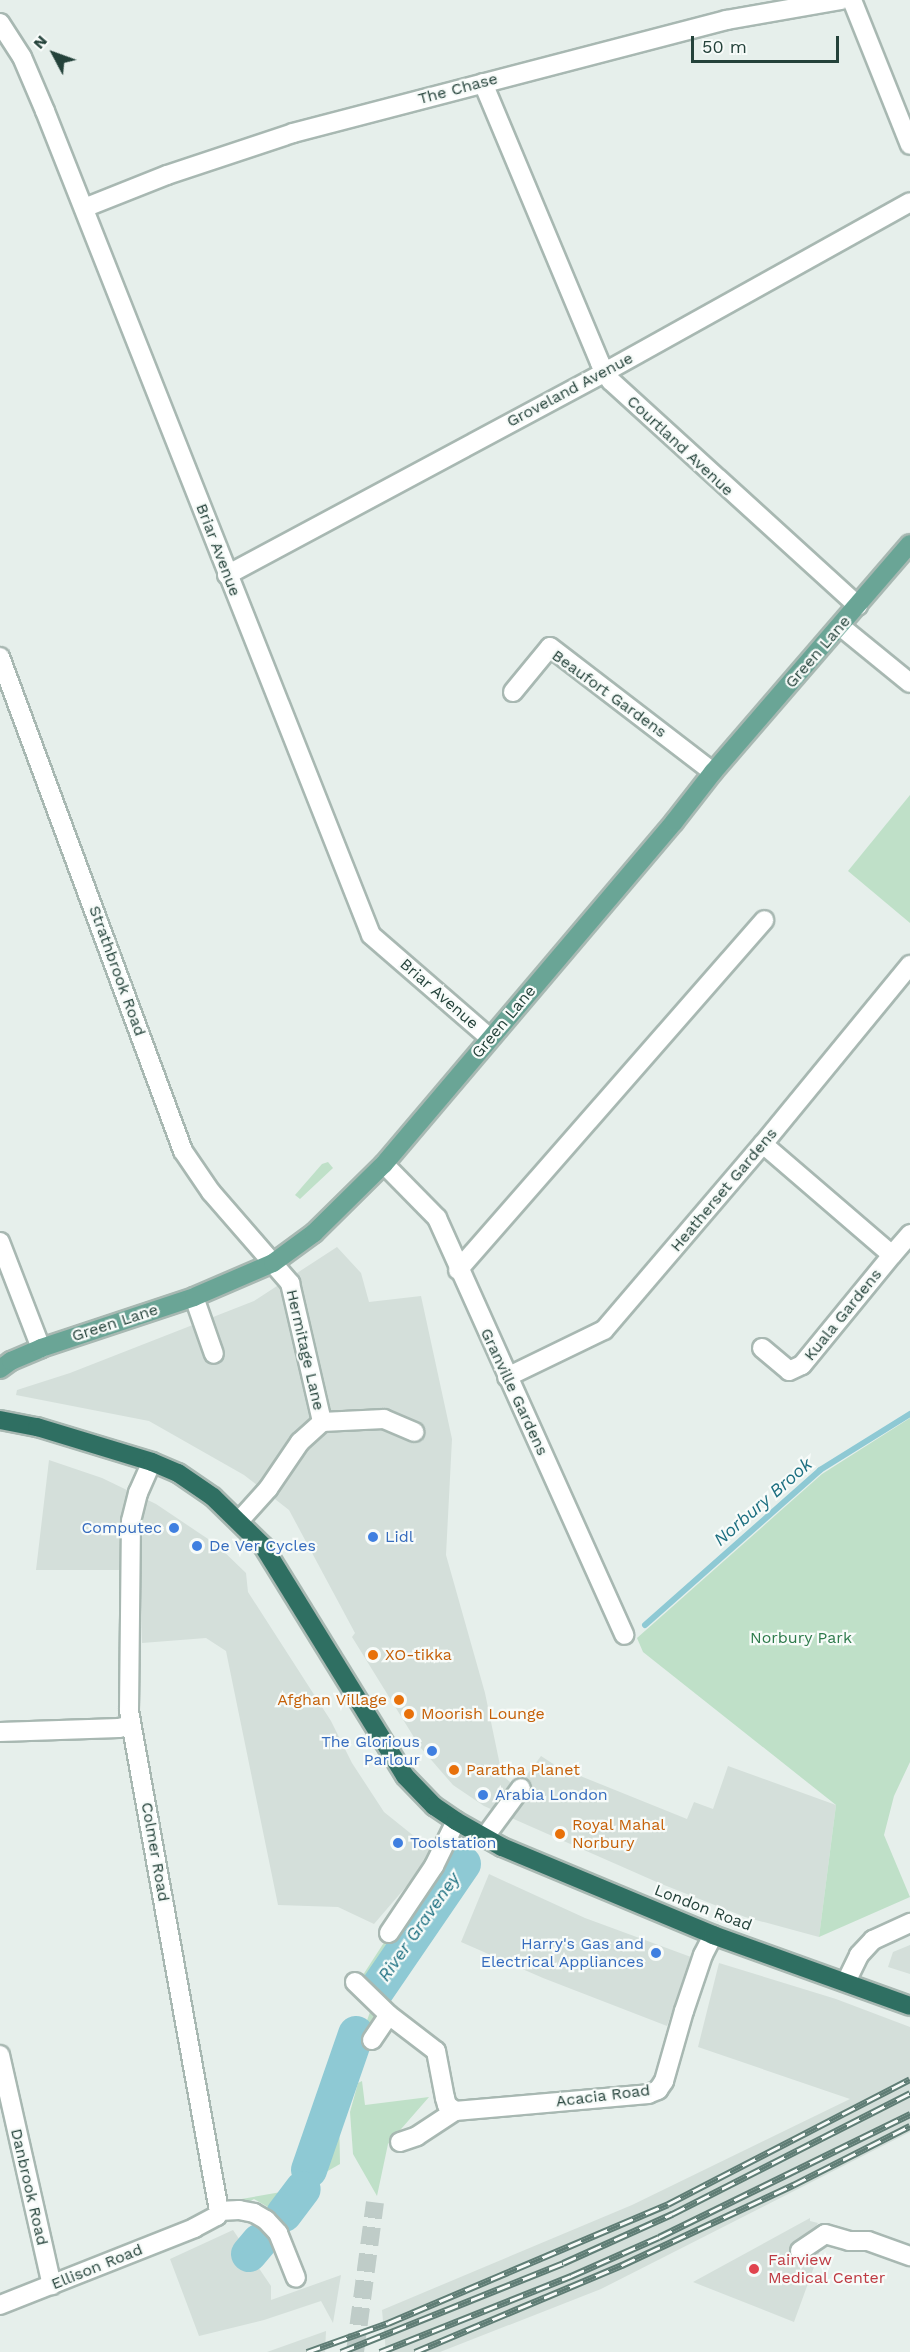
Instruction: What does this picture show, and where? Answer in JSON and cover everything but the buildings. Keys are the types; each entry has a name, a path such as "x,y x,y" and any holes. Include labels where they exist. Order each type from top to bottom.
{"highway":[{"name":"London Road","path":"0,1420 37,1427 153,1462 185,1478 213,1497 240,1520 263,1546 405,1776 434,1806 456,1821 484,1838 713,1935 910,2006"}],"main road":[{"name":"Green Lane","path":"0,1369 11,1361 41,1347 194,1297 273,1263 314,1233 384,1164 674,822 713,772 910,543"}],"street":[{"name":"The Chase","path":"84,208 167,175 293,133 726,20 841,0"},
{"path":"852,0 910,146"},
{"name":"Briar Avenue","path":"0,23 22,57 84,208 371,935 490,1038"},
{"name":"Courtland Avenue","path":"483,83 605,372 611,381 661,430 858,606"},
{"name":"Groveland Avenue","path":"227,575 605,372 910,202"},
{"path":"840,626 910,683"},
{"name":"Beaufort Gardens","path":"513,692 550,647 713,772"},
{"name":"Strathbrook Road","path":"0,657 4,675 183,1150 212,1192 273,1263"},
{"path":"458,1270 764,920"},
{"name":"Heatherset Gardens","path":"507,1377 604,1330 763,1144 910,965"},
{"name":"Kuala Gardens","path":"763,1144 892,1255"},
{"name":"Granville Gardens","path":"384,1164 437,1218 458,1270 624,1635"},
{"name":"Kuala Gardens","path":"762,1348 789,1371 802,1365 910,1234"},
{"path":"0,1242 41,1347"},
{"name":"Hermitage Lane","path":"240,1520 268,1489 300,1442 322,1422 290,1283 273,1263"},
{"path":"194,1297 214,1354"},
{"path":"322,1422 384,1419 414,1432"},
{"name":"Colmer Road","path":"153,1462 138,1493 131,1521 129,1711 219,2211"},
{"path":"0,1732 119,1728 131,1725"},
{"path":"484,1838 521,1788"},
{"path":"389,1933 434,1866 456,1821"},
{"path":"846,1982 859,1955 873,1940 910,1923"},
{"name":"Acacia Road","path":"455,2111 648,2094 658,2090 664,2081 703,1955 713,1935"},
{"path":"355,1982 389,2015 436,2051 447,2105 455,2111 417,2136 400,2142"},
{"path":"372,2040 389,2015"},
{"name":"Danbrook Road","path":"0,2055 51,2285"},
{"path":"219,2211 239,2210 254,2213 266,2220 278,2233 296,2278"},
{"name":"Ellison Road","path":"0,2305 194,2228 217,2216 219,2211"},
{"path":"800,2252 817,2237 825,2234 849,2241 868,2241 910,2256"}],"shaded area":[{"path":"337,1247 361,1273 369,1302 421,1296 452,1439 446,1555 485,1693 502,1775 517,1788 541,1756 558,1767 687,1819 694,1802 713,1809 728,1766 836,1805 819,1937 745,1917 659,1883 484,1806 453,1785 420,1747 352,1637 355,1633 289,1510 244,1475 149,1421 16,1395 17,1390 70,1373 254,1301"},
{"path":"49,1460 102,1478 156,1504 217,1545 246,1573 248,1592 331,1721 352,1763 384,1812 435,1853 374,1924 338,1907 278,1905 226,1651 206,1638 142,1643 139,1570 36,1570"},
{"path":"489,1874 585,1918 691,1957 667,2026 543,1978 461,1942"},
{"path":"910,1945 910,1974 888,1967 893,1952"},
{"path":"719,1963 836,1999 910,2027 910,2132 601,2289 440,2352 386,2352 382,2310 632,2205 850,2099 698,2047"},
{"path":"810,2218 810,2221 818,2223 814,2231 822,2245 794,2322 693,2282"},
{"path":"233,2230 271,2286 271,2300 341,2275 333,2323 321,2301 264,2320 199,2336 170,2259"},
{"path":"326,2331 325,2352 267,2352"}],"green space":[{"path":"910,795 910,923 848,871"},
{"path":"328,1162 333,1168 300,1199 295,1195 322,1164"},
{"name":"Norbury Park","path":"910,1418 910,1762 894,1796 884,1835 910,1897 819,1937 836,1805 643,1652 637,1638 822,1474"},
{"path":"407,1939 375,1988 361,1978 385,1941"},
{"path":"370,2012 380,2019 366,2040 339,2113 340,2164 326,2172 313,2174"},
{"path":"362,2081 365,2105 429,2097 388,2144 377,2196 353,2154 350,2112 358,2083"},
{"path":"298,2189 280,2214 254,2199 246,2204 236,2200"}],"waterway":[{"name":"Norbury Brook","path":"645,1625 820,1470 910,1414"},
{"name":"River Graveney","path":"376,1991 463,1864"},
{"name":"River Graveney","path":"309,2170 356,2034"},
{"name":"River Graveney","path":"284,2214 303,2189"},
{"name":"River Graveney","path":"249,2254 259,2242"}],"tunnel":[{"path":"355,2352 375,2202"}],"railway":[{"path":"307,2352 388,2323 668,2204 910,2079"},
{"path":"341,2352 563,2263 672,2214 910,2093"},
{"path":"380,2352 571,2276 659,2237 910,2114"},
{"path":"415,2352 622,2265 793,2185 910,2126"}],"place":[{"name":"Computec","path":"174,1528"},
{"name":"Lidl","path":"373,1537"},
{"name":"De Ver Cycles","path":"197,1546"},
{"name":"XO-tikka","path":"373,1655"},
{"name":"Afghan Village","path":"399,1700"},
{"name":"Moorish Lounge","path":"409,1714"},
{"name":"The Glorious Parlour","path":"432,1751"},
{"name":"Paratha Planet","path":"454,1770"},
{"name":"Arabia London","path":"483,1795"},
{"name":"Royal Mahal Norbury","path":"560,1834"},
{"name":"Toolstation","path":"398,1843"},
{"name":"Harry's Gas and Electrical Appliances","path":"656,1953"},
{"name":"Fairview Medical Center","path":"754,2269"}]}
